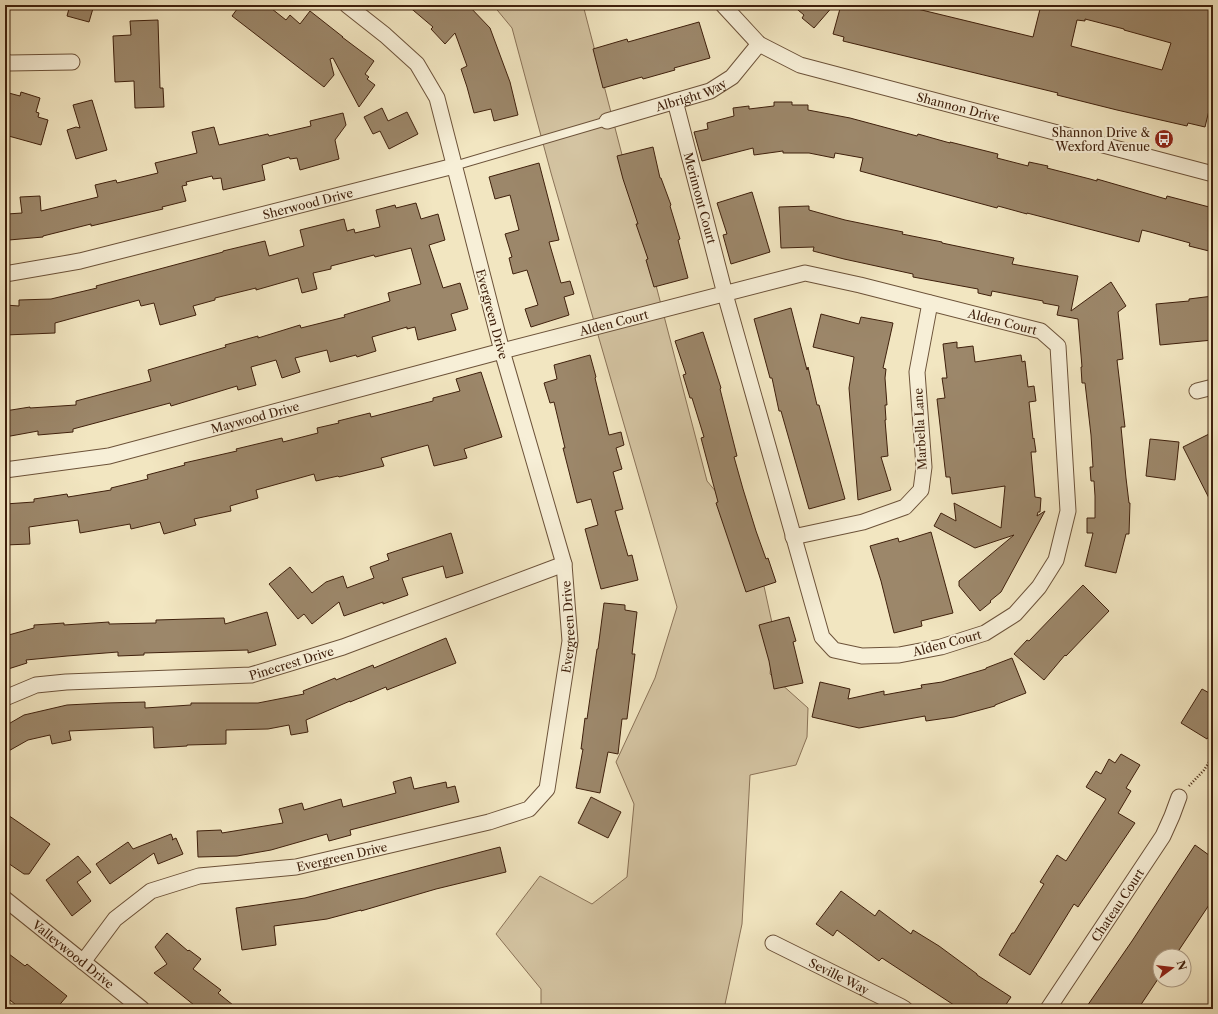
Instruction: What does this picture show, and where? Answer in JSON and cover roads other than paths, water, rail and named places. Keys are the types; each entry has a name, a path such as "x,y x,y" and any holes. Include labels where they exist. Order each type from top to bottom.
{"street":[{"name":"Evergreen Drive","path":"83,962 115,919 152,891 199,876 296,867 489,822 529,809 547,789 570,641 564,564 502,351 437,98 417,64 385,35 347,5"},
{"name":"Shannon Drive","path":"723,5 759,44 800,65 1213,174"},
{"name":"Albright Way","path":"607,121 710,91 732,77 759,44"},
{"path":"5,61 9,63 72,62"},
{"name":"Merimont Court","path":"674,101 725,294"},
{"name":"Sherwood Drive","path":"5,274 80,261 454,166"},
{"name":"Alden Court","path":"502,351 725,294 805,274 860,285 1041,331 1058,346 1068,511 1056,560 1039,587 1015,614 985,633 941,647 899,655 862,656 834,650 822,637 725,294"},
{"name":"Marbella Lane","path":"794,537 863,522 905,508 921,490 924,468 916,372 930,303"},
{"name":"Maywood Drive","path":"5,470 109,456 502,351"},
{"path":"1197,392 1213,387"},
{"name":"Pinecrest Drive","path":"5,698 36,685 66,682 251,675 343,647 564,564"},
{"name":"Chateau Court","path":"1048,1009 1163,836 1179,797"},
{"name":"Valleywood Drive","path":"5,898 142,1009"},
{"name":"Seville Way","path":"773,943 905,1009"}],"lane":[{"name":"Sherwood Drive","path":"454,166 607,121"}],"place":[{"name":"Shannon Drive & Wexford Avenue","path":"1164,139"}]}
